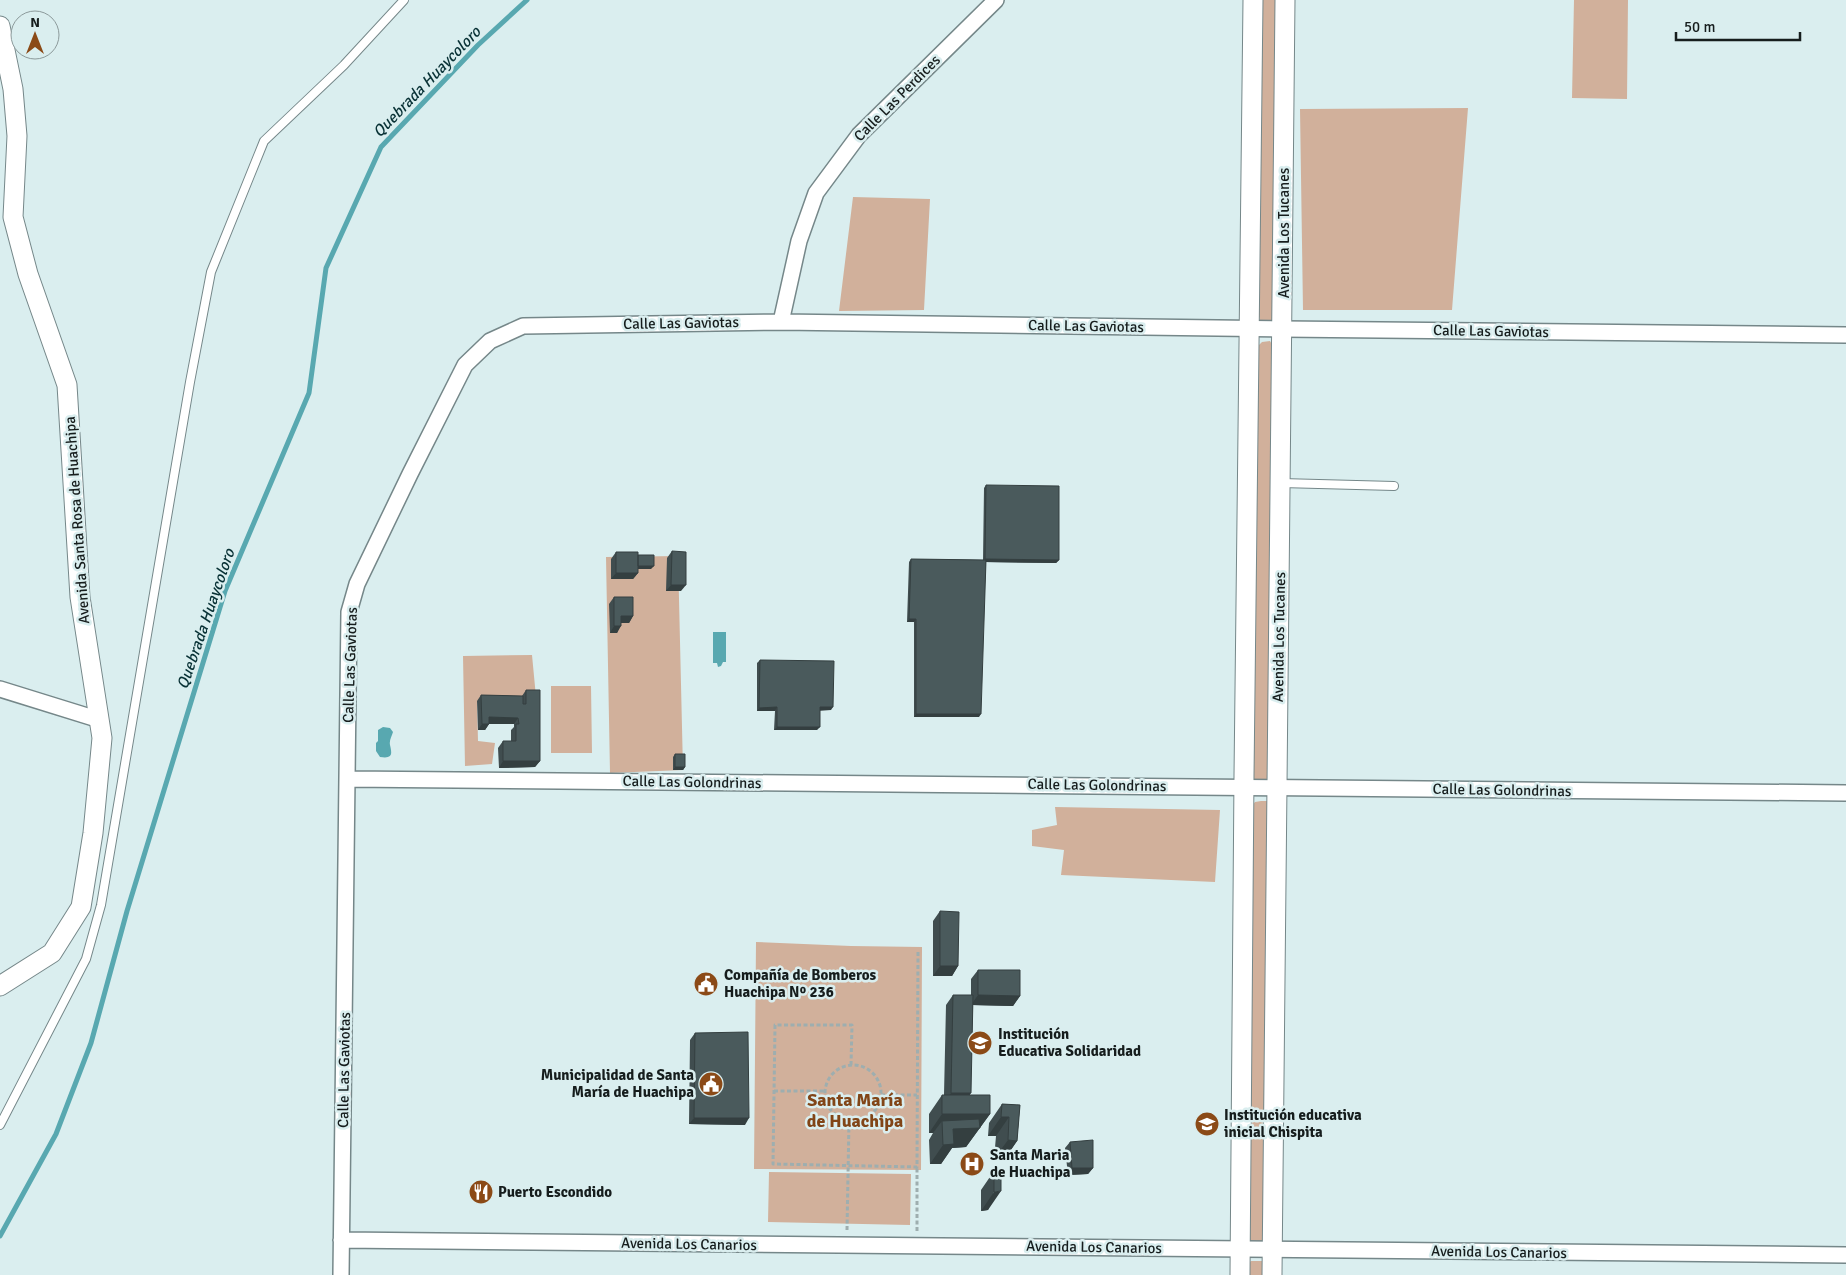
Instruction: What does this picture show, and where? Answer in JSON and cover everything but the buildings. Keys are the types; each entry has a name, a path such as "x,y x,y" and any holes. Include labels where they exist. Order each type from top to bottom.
{"street":[{"name":"Calle Las Perdices","path":"782,322 799,241 816,193 859,135 996,0"},
{"path":"1240,1275 1253,0"},
{"name":"Avenida Los Tucanes","path":"1272,1275 1285,0"},
{"name":"Avenida Santa Rosa de Huachipa","path":"0,26 13,90 17,136 13,217 28,274 67,384 80,597 102,738 93,834 82,906 52,952 0,986"},
{"name":"Calle Las Gaviotas","path":"341,1275 349,612 357,584 465,365 490,341 523,326 782,322 1846,334"},
{"path":"0,689 100,720"},
{"name":"Calle Las Golondrinas","path":"348,779 1846,793"},
{"name":"Avenida Los Canarios","path":"342,1240 1846,1255"}],"lane":[{"path":"0,1125 86,959 101,905 210,272 264,141 344,65 404,0"},
{"path":"1281,483 1394,486"}],"path":[{"path":"917,1246 918,952"},
{"path":"851,1065 852,1025 775,1025 773,1164 917,1167"},
{"path":"851,1065 862,1066 870,1070 877,1077 881,1095 874,1111 867,1117 849,1121 832,1113 827,1105 824,1091 829,1077 835,1070 851,1065"},
{"path":"774,1091 824,1091"},
{"path":"881,1095 917,1095"},
{"path":"847,1245 849,1121"}],"shaded area":[{"path":"1260,0 1278,0 1274,322 1260,321 1259,316"},
{"path":"1574,0 1628,0 1627,99 1572,98"},
{"path":"1468,108 1452,310 1303,310 1300,109"},
{"path":"853,197 930,199 924,310 839,311"},
{"path":"1270,341 1274,348 1270,778 1267,783 1257,783 1254,780 1253,774 1258,346 1262,342"},
{"path":"678,556 683,770 610,773 606,557"},
{"path":"532,655 536,697 477,701 478,741 495,743 492,764 465,766 463,656"},
{"path":"551,686 591,686 592,753 551,753"},
{"path":"1268,801 1263,1242 1253,1242 1250,1240 1252,806 1255,802"},
{"path":"1055,807 1220,810 1215,882 1061,875 1064,850 1032,846 1032,830 1057,825"},
{"path":"756,942 922,947 921,1170 754,1169"},
{"path":"769,1172 911,1174 910,1225 768,1222"},
{"path":"1251,1261 1263,1261 1264,1275 1249,1275 1249,1263"}],"water":[{"path":"713,632 726,632 726,662 723,662 718,667 717,663 713,663"},
{"path":"383,727 390,728 393,732 390,741 391,755 387,757 380,757 376,751 378,730"}],"waterway":[{"name":"Quebrada Huaycoloro","path":"0,1236 56,1134 91,1043 127,911 225,591 309,393 326,268 381,147 478,45 527,0"}],"place":[{"name":"Compañía de Bomberos Huachipa Nº 236","path":"706,984"},
{"name":"Institución Educativa Solidaridad","path":"980,1043"},
{"name":"Municipalidad de Santa María de Huachipa","path":"711,1084"},
{"name":"Institución educativa inicial Chispita","path":"1207,1124"},
{"name":"Santa Maria de Huachipa","path":"972,1164"},
{"name":"Puerto Escondido","path":"481,1192"}],"district":[{"name":"Santa María de Huachipa","path":"855,1110"}]}
